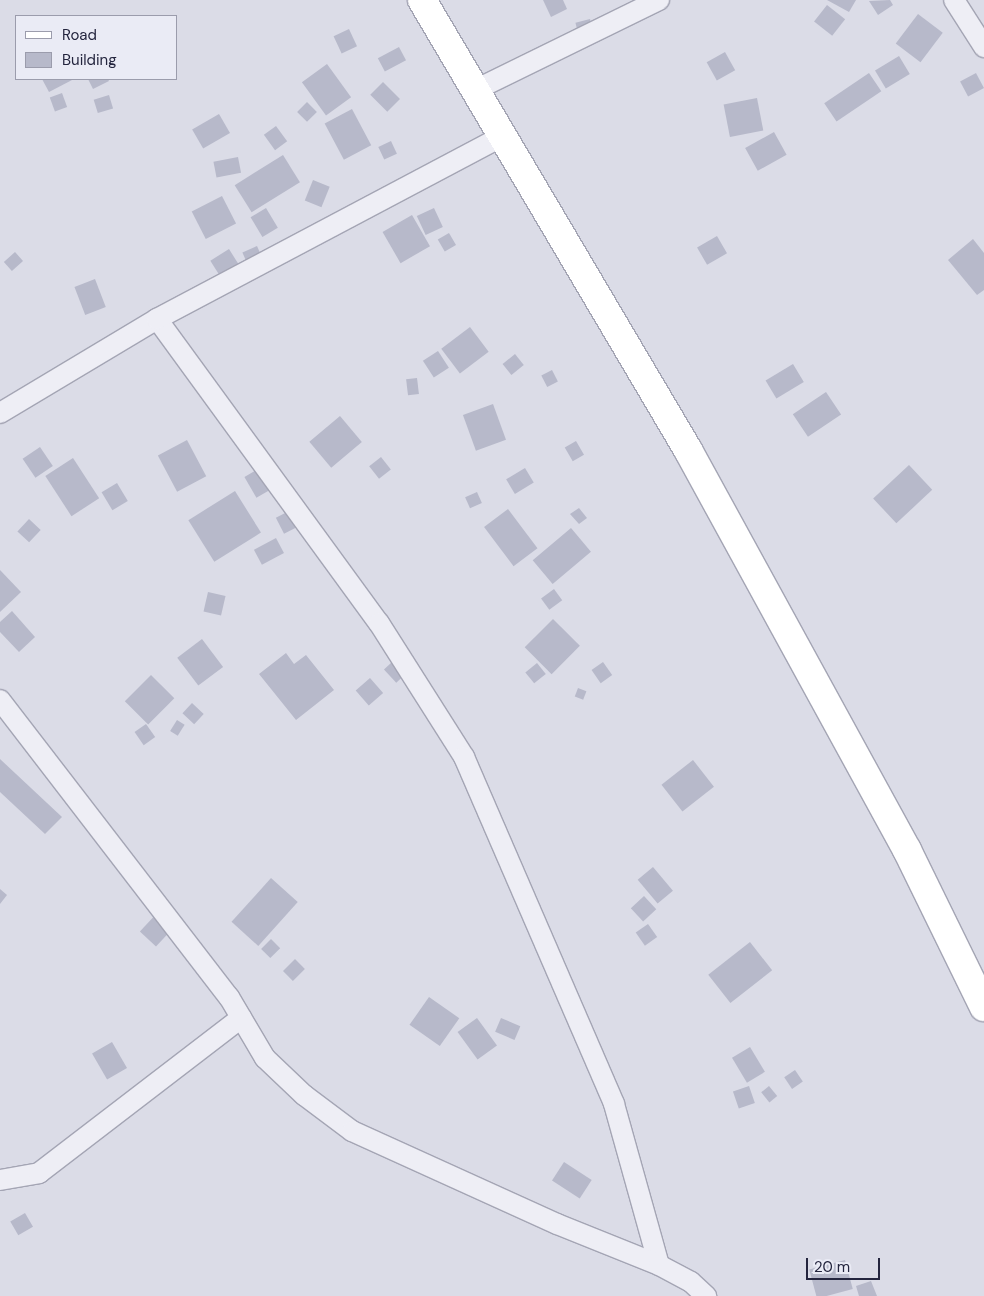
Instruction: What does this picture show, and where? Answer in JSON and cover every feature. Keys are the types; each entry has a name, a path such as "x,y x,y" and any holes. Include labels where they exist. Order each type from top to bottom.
{"main road":[{"path":"422,0 688,450 783,621 906,850 984,1007"}],"street":[{"path":"475,90 659,0"},
{"path":"954,0 984,47"},
{"path":"0,413 158,319 502,136"},
{"path":"158,319 379,623 464,757 614,1104 660,1265"},
{"path":"0,700 241,1018 265,1058 304,1095 352,1131 557,1224 660,1265 691,1282 706,1296"},
{"path":"0,1180 39,1173 241,1018"}],"building":[{"path":"543,0 563,0 567,9 551,17"},
{"path":"827,0 856,0 849,12"},
{"path":"890,0 893,5 878,15 869,1"},
{"path":"827,5 845,19 832,36 814,22"},
{"path":"918,14 943,33 920,62 896,44"},
{"path":"590,19 593,31 578,34 575,23"},
{"path":"349,29 357,46 342,53 334,36"},
{"path":"399,47 406,60 385,72 378,58"},
{"path":"725,52 735,70 717,81 707,62"},
{"path":"899,56 910,74 886,88 875,70"},
{"path":"327,64 351,97 326,115 302,82"},
{"path":"869,73 881,91 837,121 824,103"},
{"path":"976,73 984,88 968,96 960,81"},
{"path":"43,80 72,80 49,92"},
{"path":"88,80 108,80 109,81 93,89"},
{"path":"383,82 400,99 387,112 370,95"},
{"path":"62,93 67,107 55,112 50,97"},
{"path":"109,95 113,108 98,113 94,100"},
{"path":"757,98 763,130 730,137 724,104"},
{"path":"307,102 317,112 307,122 297,112"},
{"path":"352,109 371,145 344,160 325,124"},
{"path":"219,114 230,133 203,149 192,130"},
{"path":"276,126 287,141 275,150 264,135"},
{"path":"774,132 787,155 758,171 745,148"},
{"path":"391,141 397,154 384,160 378,147"},
{"path":"283,155 300,182 252,212 235,185"},
{"path":"238,157 241,173 217,177 213,162"},
{"path":"313,180 330,187 321,207 305,200"},
{"path":"222,196 236,224 206,239 192,211"},
{"path":"266,208 278,228 262,237 251,217"},
{"path":"434,208 443,227 426,235 417,216"},
{"path":"412,215 430,246 401,263 383,232"},
{"path":"449,233 456,245 445,252 438,240"},
{"path":"717,236 727,253 707,265 697,248"},
{"path":"973,239 984,253 984,290 977,295 948,260"},
{"path":"257,246 262,257 247,263 242,253"},
{"path":"229,249 239,265 220,277 210,261"},
{"path":"15,252 23,261 12,271 4,262"},
{"path":"95,279 106,307 85,315 74,287"},
{"path":"470,327 489,352 460,373 441,349"},
{"path":"438,351 449,368 434,378 423,361"},
{"path":"515,354 524,365 511,375 503,364"},
{"path":"793,364 804,382 776,398 766,380"},
{"path":"552,370 558,382 547,387 541,375"},
{"path":"417,378 419,394 408,395 406,379"},
{"path":"826,392 841,414 808,437 793,414"},
{"path":"493,404 506,440 476,451 463,415"},
{"path":"340,416 362,442 331,468 309,442"},
{"path":"187,440 206,476 177,492 158,455"},
{"path":"576,441 584,455 573,461 565,448"},
{"path":"40,447 53,466 35,478 23,459"},
{"path":"381,457 391,470 379,479 369,466"},
{"path":"73,458 99,498 71,516 45,476"},
{"path":"909,465 932,490 896,523 873,498"},
{"path":"260,468 272,489 256,498 244,477"},
{"path":"525,468 534,483 515,494 506,479"},
{"path":"117,483 128,501 112,510 102,492"},
{"path":"235,491 261,533 214,562 188,520"},
{"path":"477,492 482,503 470,508 465,497"},
{"path":"579,508 587,518 579,524 570,514"},
{"path":"508,509 537,548 514,566 484,527"},
{"path":"291,510 299,526 284,534 276,518"},
{"path":"29,519 41,530 29,542 17,531"},
{"path":"571,528 591,552 553,584 533,560"},
{"path":"276,538 284,553 262,565 254,550"},
{"path":"0,570 21,592 0,612"},
{"path":"554,589 562,600 549,610 541,598"},
{"path":"208,592 226,596 221,616 204,611"},
{"path":"12,611 35,637 19,652 0,632 0,622"},
{"path":"553,619 580,646 552,674 525,647"},
{"path":"202,639 223,667 198,686 177,658"},
{"path":"286,653 294,664 306,655 334,690 296,720 259,674"},
{"path":"392,662 404,675 396,683 384,670"},
{"path":"603,662 612,675 601,683 592,670"},
{"path":"537,663 546,674 534,683 525,672"},
{"path":"151,675 174,698 148,724 125,701"},
{"path":"370,678 383,693 369,706 356,690"},
{"path":"578,688 586,691 583,700 575,696"},
{"path":"192,703 204,714 194,724 182,713"},
{"path":"177,720 185,725 178,736 170,731"},
{"path":"146,724 155,737 144,745 135,732"},
{"path":"0,759 62,817 45,834 0,792"},
{"path":"693,760 714,787 682,811 661,785"},
{"path":"653,867 673,891 658,904 638,880"},
{"path":"271,878 298,902 258,946 232,922"},
{"path":"0,889 7,895 0,904"},
{"path":"644,896 656,909 643,921 631,908"},
{"path":"159,911 175,926 156,946 140,931"},
{"path":"648,924 657,937 645,946 636,933"},
{"path":"271,939 280,948 270,958 261,949"},
{"path":"750,942 772,970 730,1003 708,975"},
{"path":"295,959 305,969 293,981 283,971"},
{"path":"429,997 459,1018 440,1046 409,1025"},
{"path":"477,1018 497,1046 478,1060 458,1032"},
{"path":"501,1018 520,1026 514,1040 495,1032"},
{"path":"112,1042 127,1068 107,1079 92,1054"},
{"path":"750,1047 765,1072 747,1083 732,1058"},
{"path":"795,1070 803,1082 792,1089 784,1077"},
{"path":"749,1086 755,1103 739,1109 733,1092"},
{"path":"769,1086 777,1096 769,1102 761,1092"},
{"path":"564,1162 592,1180 580,1198 552,1180"},
{"path":"25,1213 33,1227 18,1235 10,1222"},
{"path":"845,1260 853,1289 827,1296 816,1296 809,1270"},
{"path":"871,1281 877,1296 859,1296 856,1286"}]}
